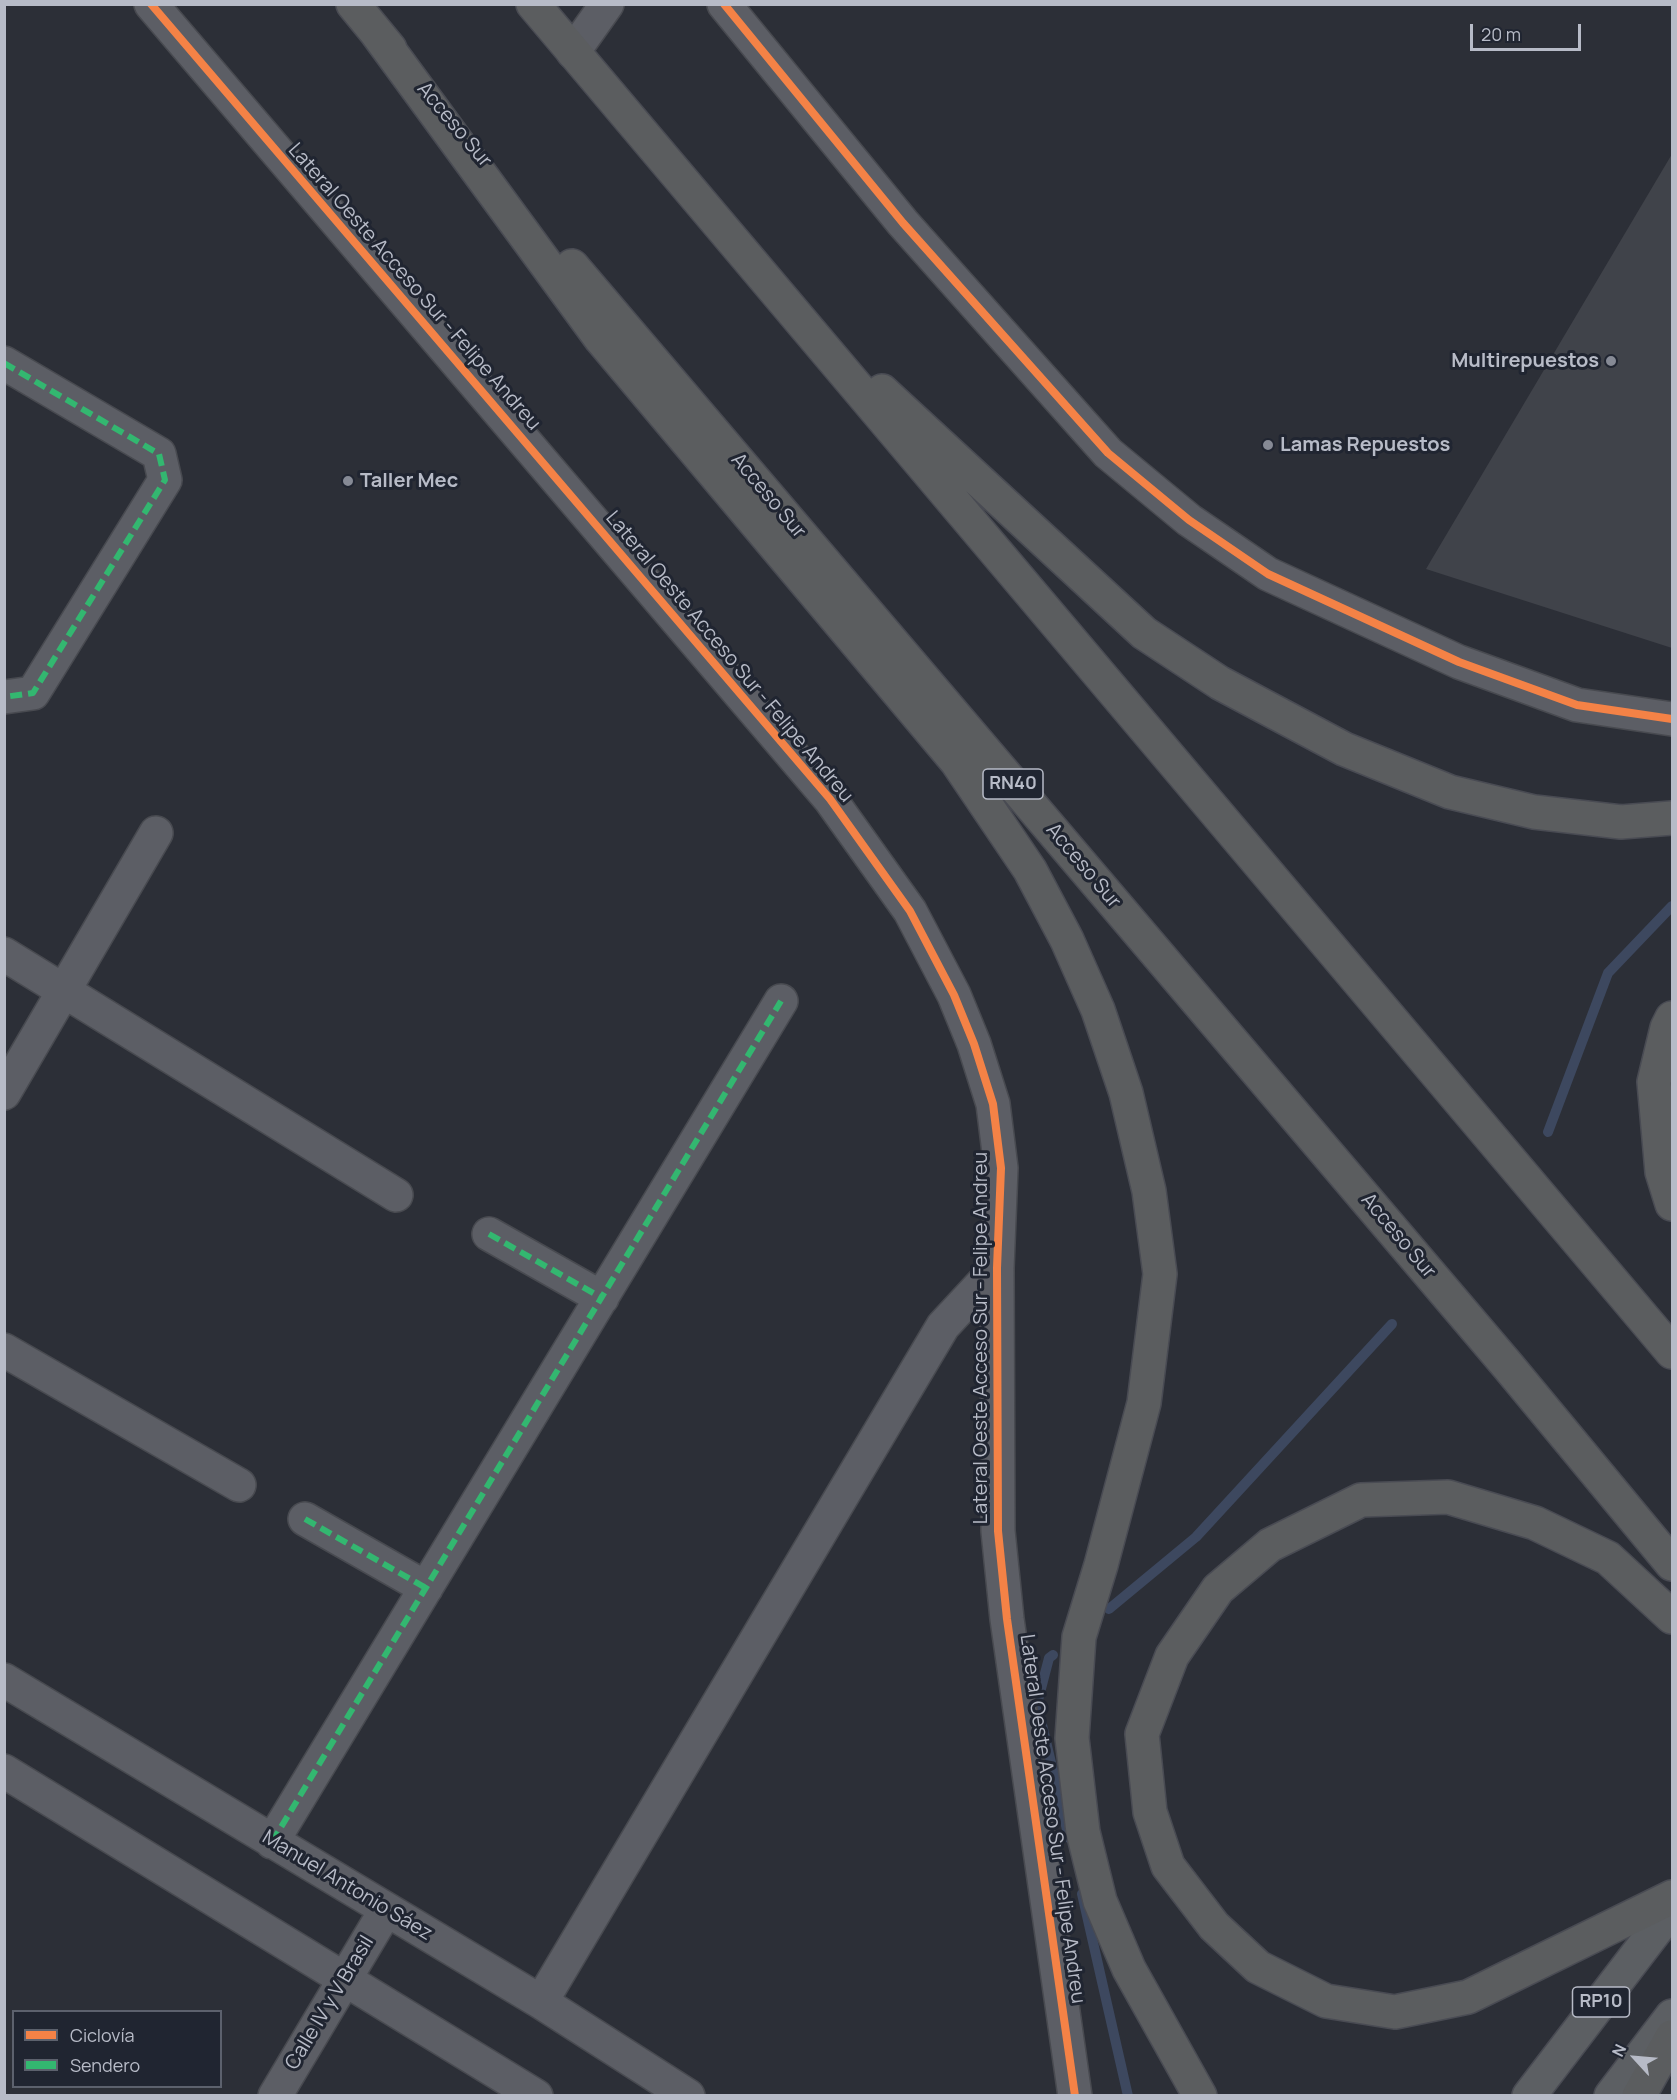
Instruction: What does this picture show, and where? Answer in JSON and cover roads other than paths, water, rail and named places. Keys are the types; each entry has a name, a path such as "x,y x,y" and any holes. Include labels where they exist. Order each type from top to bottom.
{"highway":[{"name":"Acceso Sur","path":"353,4 525,210 1493,1348 1672,1564"},
{"path":"533,4 1672,1352"},
{"path":"376,32 601,339 957,762 1030,870 1067,940 1098,1010 1126,1093 1149,1191 1160,1274 1144,1403 1101,1565 1079,1637 1072,1738 1083,1832 1100,1901 1129,1970 1200,2096"},
{"path":"773,290 1144,633 1220,683 1344,749 1449,792 1534,812 1610,821 1672,818"},
{"path":"1672,1018 1667,1028 1654,1082 1662,1172 1672,1204"},
{"path":"1672,1617 1608,1558 1535,1523 1448,1497 1361,1500 1270,1545 1218,1589 1172,1656 1142,1734 1150,1812 1168,1866 1214,1926 1258,1967 1326,2001 1395,2012 1468,1997 1672,1897"},
{"name":"RP10","path":"1529,2096 1672,1909"},
{"path":"1611,2096 1672,2016"},
{"path":"1639,2096 1672,2037"}],"street":[{"name":"Lateral Oeste Acceso Sur - Felipe Andreu","path":"151,4 830,799 910,911 954,995 974,1044 993,1104 1001,1168 996,1268 998,1531 1007,1619 1075,2096"},
{"path":"573,52 607,4"},
{"path":"724,4 903,223 1108,453 1189,520 1268,574 1459,662 1577,705 1672,719"},
{"path":"4,363 159,454 165,480 33,693 4,697"},
{"path":"4,1093 156,833"},
{"path":"4,954 396,1195"},
{"path":"272,1842 781,1001"},
{"path":"489,1234 602,1298"},
{"path":"541,2002 943,1326 996,1268"},
{"path":"4,1350 239,1485"},
{"path":"305,1519 426,1588"},
{"name":"Manuel Antonio Sáez","path":"4,1680 541,2002 688,2096"},
{"path":"4,1771 536,2096"},
{"name":"Calle IV y V Brasil","path":"274,2096 386,1910"}],"waterway":[{"path":"1548,1132 1608,973 1672,906"},
{"path":"1109,1609 1196,1537 1392,1324"},
{"path":"1053,1655 1049,1658 1037,1704 1069,1838"},
{"path":"1082,1894 1128,2096"}],"place":[{"name":"Multirepuestos","path":"1611,361"},
{"name":"Lamas Repuestos","path":"1268,445"},
{"name":"Taller Mec","path":"348,481"}]}
